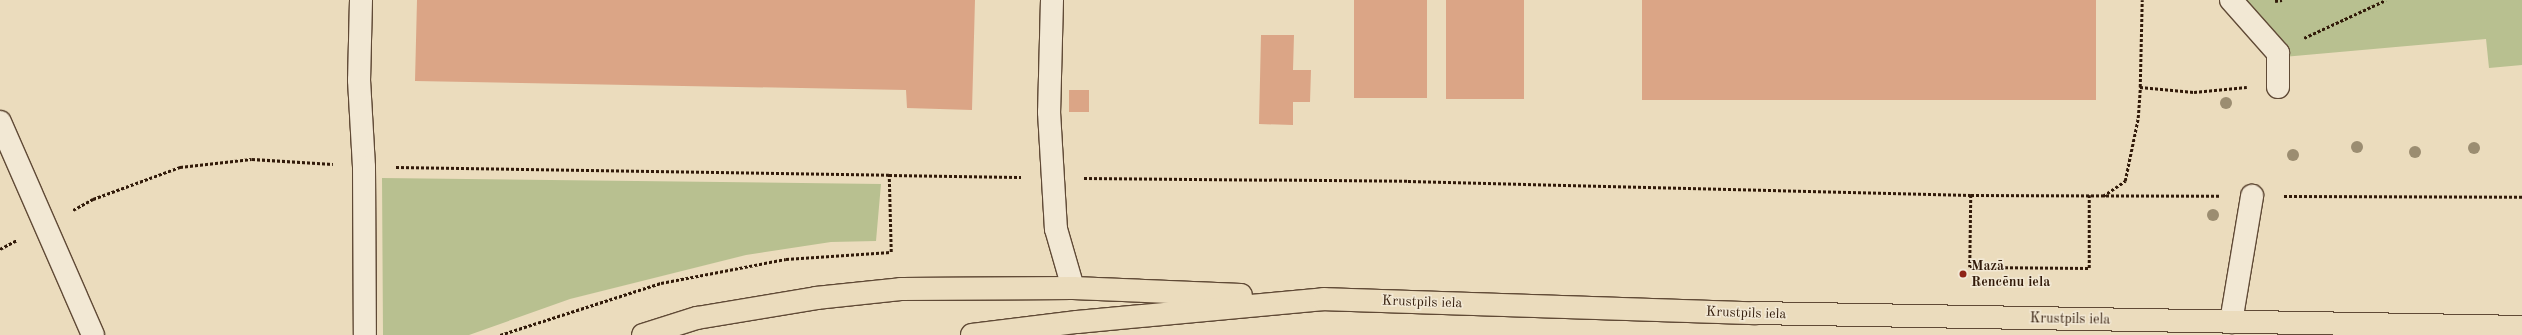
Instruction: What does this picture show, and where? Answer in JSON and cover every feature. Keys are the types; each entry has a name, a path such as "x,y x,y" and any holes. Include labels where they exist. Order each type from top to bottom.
{"main road":[{"path":"643,335 697,318 816,298 901,289 1073,288 1324,299"},
{"name":"Krustpils iela","path":"972,335 1077,322 1324,299 1754,313 2522,327"}],"lane":[{"path":"361,0 360,80 364,167 365,335"},
{"path":"1052,0 1049,112 1052,177 1056,228 1073,288"},
{"path":"2231,0 2278,53 2278,87"},
{"path":"0,122 93,335"},
{"path":"2231,322 2252,196"}],"path":[{"path":"2103,196 2125,182 2138,118 2142,0"},
{"path":"2239,87 2262,64 2294,42 2386,0"},
{"path":"2140,87 2194,92 2251,86"},
{"path":"0,249 93,199 180,168 252,159 364,167 1408,181 1971,195 2522,196"},
{"path":"500,335 661,283 786,259 891,252 889,175"},
{"path":"1971,195 1970,267 2073,268 2089,268 2089,195"}],"green space":[{"path":"2247,0 2522,0 2522,65 2489,68 2486,39 2284,57 2248,10"},
{"path":"382,178 881,184 876,241 831,242 746,255 570,299 469,335 383,335"}],"building":[{"path":"417,0 975,0 972,110 907,108 906,90 415,81"},
{"path":"1354,0 1427,0 1427,98 1354,98"},
{"path":"1446,0 1524,0 1524,99 1446,99"},
{"path":"1642,0 2096,0 2096,100 1642,100"},
{"path":"1261,35 1294,35 1293,70 1311,70 1310,102 1293,102 1293,125 1259,124"},
{"path":"1069,90 1089,90 1089,112 1069,112"}],"place":[{"name":"Mazā Rencēnu iela","path":"1963,274"}]}
